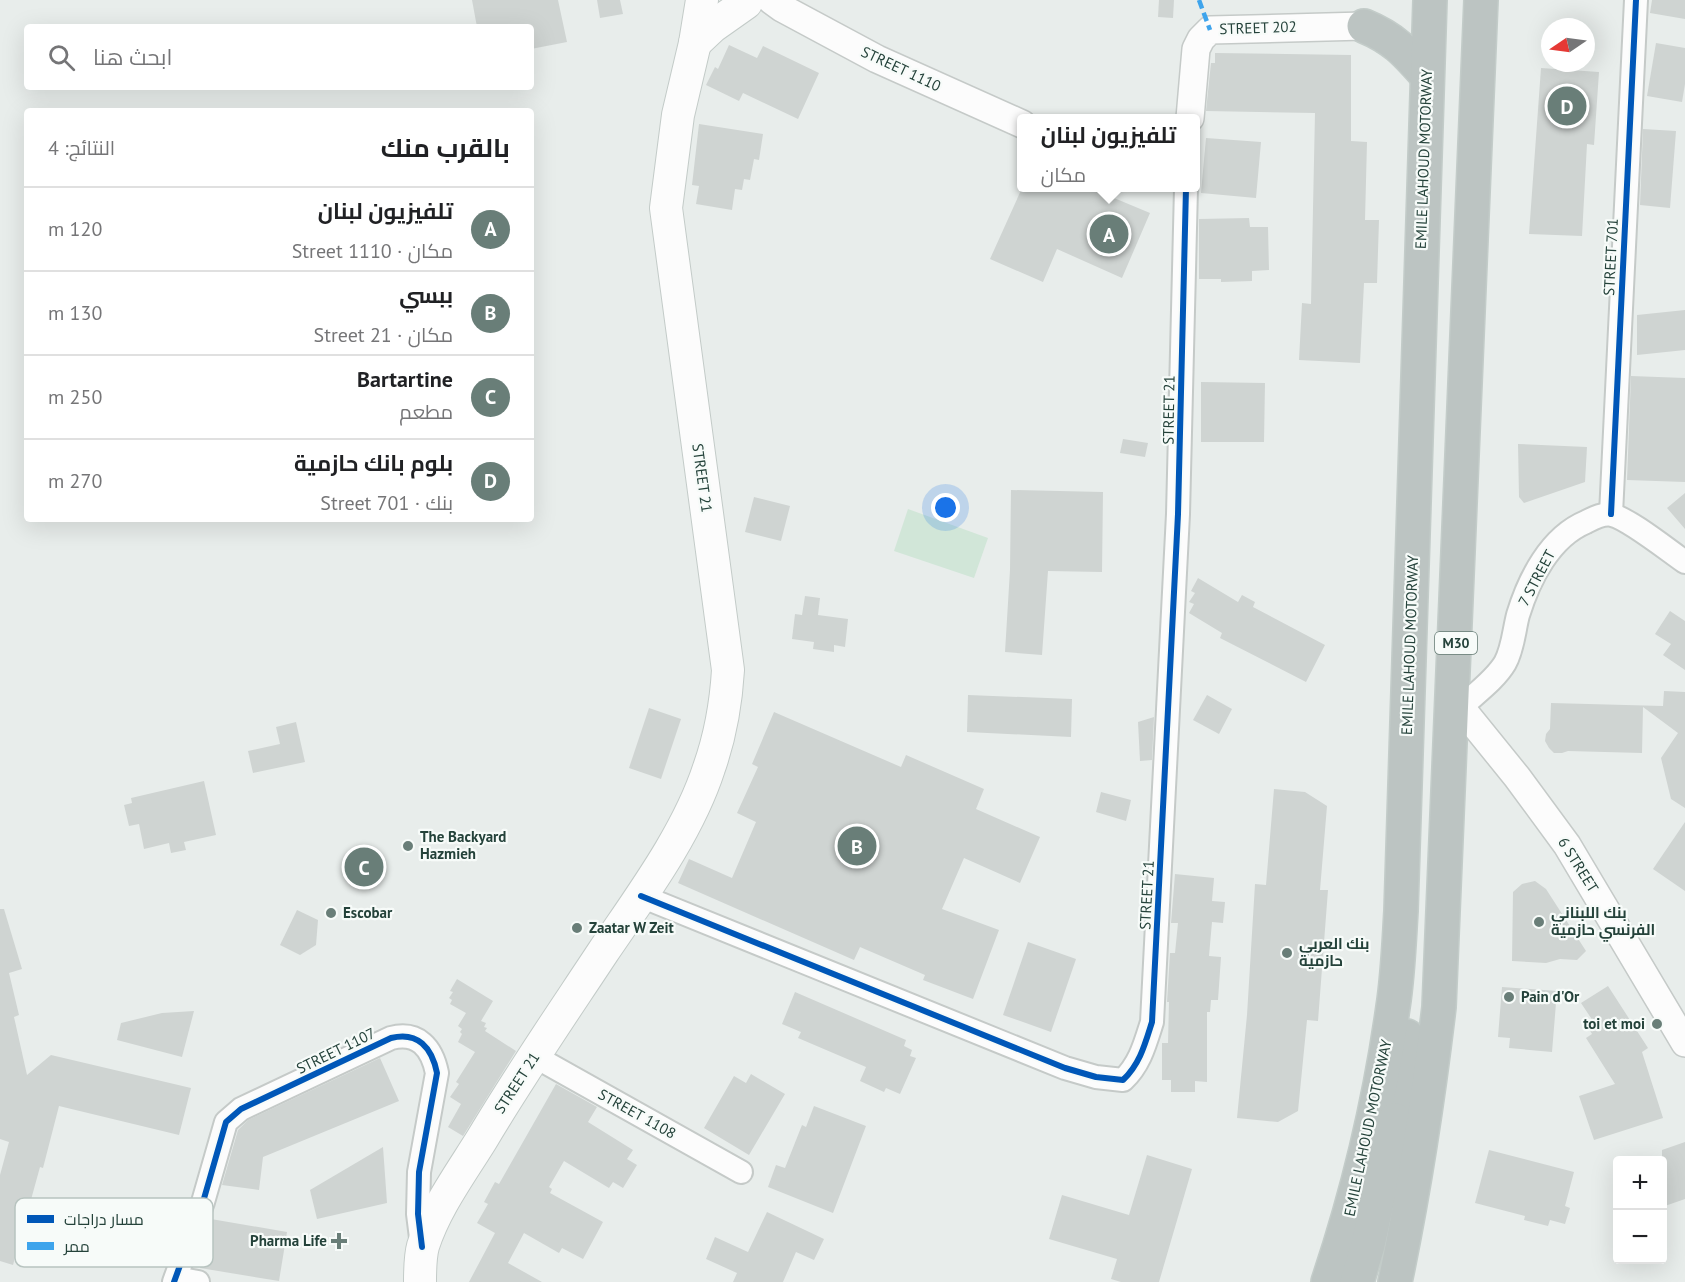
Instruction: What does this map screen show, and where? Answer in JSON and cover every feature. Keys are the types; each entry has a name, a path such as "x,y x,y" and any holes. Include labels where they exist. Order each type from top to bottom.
{"highway":[{"path":"1364,26 1378,26 1400,20 1421,0"},
{"name":"EMILE LAHOUD MOTORWAY","path":"1328,1282 1346,1229 1378,1097 1394,1004 1404,876 1430,0"},
{"name":"M30","path":"1395,1282 1427,1108 1439,1007 1457,703 1481,0"},
{"path":"1364,26 1388,37 1401,47 1426,75"},
{"path":"1376,1282 1399,1174 1404,1136 1408,966 1404,876"},
{"path":"1357,1282 1368,1245 1404,1077"}],"main road":[{"name":"STREET 21","path":"420,1282 422,1247 436,1214 534,1056 641,896 696,802 710,768 724,707 728,670 666,208 678,115 695,43 702,0"},
{"path":"695,43 712,27 759,3"}],"street":[{"name":"STREET 701","path":"1611,514 1636,0"},
{"name":"STREET 1110","path":"759,3 1017,122"},
{"name":"STREET 202","path":"1190,114 1197,49 1201,39 1210,30 1364,26"},
{"name":"STREET 21","path":"641,896 1065,1068 1096,1077 1123,1080 1131,1072 1139,1060 1152,1022 1178,526 1186,192"},
{"name":"7 STREET","path":"1457,703 1497,673 1507,661 1519,614 1532,582 1556,543 1578,525 1611,514"},
{"path":"1611,514 1685,562"},
{"name":"6 STREET","path":"1457,703 1517,777 1567,845 1685,1043"},
{"name":"STREET 1107","path":"204,1198 226,1122 241,1109 391,1038 404,1035 415,1038 424,1046 435,1062 437,1073 419,1172 418,1214 422,1247"},
{"name":"STREET 1108","path":"534,1056 741,1172"}],"green space":[{"path":"908,509 988,538 974,578 894,551"}],"building":[{"path":"472,0 558,0 567,42 534,48 534,24 476,24"},
{"path":"597,0 620,0 623,14 600,18"},
{"path":"1159,0 1174,0 1173,18 1158,17"},
{"path":"1652,0 1685,0 1685,19 1650,13"},
{"path":"1656,43 1685,48 1685,84 1682,102 1647,96"},
{"path":"729,45 757,58 763,46 819,73 798,119 743,93 739,101 706,85 715,67 718,69"},
{"path":"1215,53 1351,55 1351,141 1367,142 1365,220 1379,220 1377,283 1364,283 1360,363 1299,360 1302,303 1311,304 1315,113 1206,111 1211,63 1215,63"},
{"path":"1541,68 1541,72 1599,72 1594,145 1587,144 1582,236 1529,234"},
{"path":"699,124 763,134 759,160 754,159 750,180 744,179 742,190 735,189 732,210 696,204 699,186 692,185"},
{"path":"1643,129 1676,131 1670,208 1640,205"},
{"path":"1206,138 1261,142 1256,198 1201,193"},
{"path":"1020,192 1100,192 1150,213 1122,278 1057,249 1043,282 990,259"},
{"path":"1249,218 1250,227 1268,227 1269,270 1252,271 1252,281 1221,282 1221,279 1199,279 1199,219"},
{"path":"1685,310 1685,350 1637,355 1637,315"},
{"path":"1631,376 1685,378 1685,482 1627,480"},
{"path":"1201,382 1265,383 1264,442 1201,442"},
{"path":"1123,439 1148,443 1145,457 1120,453"},
{"path":"1518,444 1587,447 1585,482 1524,503 1519,497"},
{"path":"1011,490 1103,492 1102,572 1048,571 1042,655 1005,652 1010,570"},
{"path":"1685,493 1685,529 1667,508"},
{"path":"754,497 790,506 781,541 745,532"},
{"path":"1198,578 1238,602 1242,595 1255,602 1253,607 1325,645 1306,682 1220,638 1222,633 1189,613 1194,604 1189,602 1195,593 1191,591"},
{"path":"805,596 820,598 818,615 848,619 845,647 834,645 834,652 813,649 814,642 792,639 795,614 802,615"},
{"path":"1670,611 1685,621 1685,670 1663,655 1671,644 1655,634"},
{"path":"1664,691 1685,692 1685,808 1671,799 1661,758 1678,733 1643,707 1642,753 1568,751 1554,753 1545,741 1550,729 1551,703 1663,706"},
{"path":"968,695 1072,699 1071,737 967,732"},
{"path":"1207,695 1232,709 1219,734 1193,720"},
{"path":"649,708 681,719 661,779 629,768"},
{"path":"774,712 901,767 906,755 984,789 976,809 1040,837 1020,883 964,858 942,909 999,930 973,999 923,980 925,975 860,947 854,960 678,883 689,859 732,878 756,822 737,813 758,767 752,764"},
{"path":"1154,717 1152,760 1140,761 1138,722"},
{"path":"296,722 305,762 253,773 248,751 280,744 276,727"},
{"path":"204,781 216,835 184,842 186,850 171,853 169,843 144,849 139,824 129,826 124,805 132,803 131,798"},
{"path":"1274,789 1305,792 1327,806 1320,890 1328,890 1318,1021 1307,1020 1298,1111 1278,1122 1237,1118 1247,1015 1255,884 1266,885"},
{"path":"1101,792 1131,800 1126,821 1096,812"},
{"path":"1685,822 1685,891 1653,869"},
{"path":"1175,874 1214,878 1212,901 1225,902 1223,923 1212,922 1209,956 1221,957 1218,1000 1211,1000 1210,1012 1207,1012 1207,1082 1195,1081 1195,1092 1171,1092 1171,1080 1162,1080 1162,1043 1168,1043 1169,1002 1167,1002 1170,953 1175,953 1178,923 1171,923"},
{"name":"بنك اللبناني الفرنسي حازمية","path":"1535,881 1546,889 1586,951 1577,960 1560,959 1546,963 1512,961 1513,892 1522,884"},
{"path":"0,909 4,909 22,969 9,973 19,1015 14,1017 27,1075 51,1055 191,1088 179,1135 59,1106 43,1168 40,1167 31,1198 15,1198 13,1265 0,1261 0,1175 9,1142 0,1139"},
{"path":"297,910 318,920 316,945 300,955 280,945"},
{"path":"1028,942 1076,959 1051,1032 1003,1015"},
{"path":"457,979 493,1001 481,1021 486,1023 485,1031 516,1051 463,1136 448,1127 461,1104 450,1097 459,1084 456,1082 475,1052 458,1042 462,1029 458,1026 466,1013 450,1004 452,1000 449,998 453,992 450,991"},
{"path":"1608,986 1648,1048 1642,1052 1663,1118 1594,1140 1579,1096 1615,1084 1586,1038 1592,1034 1587,1025 1593,1021 1581,1003"},
{"path":"1502,987 1557,991 1552,1052 1509,1048 1510,1038 1498,1037"},
{"path":"795,992 906,1040 904,1046 912,1050 910,1056 916,1058 900,1094 886,1088 884,1092 860,1081 866,1067 798,1038 801,1032 782,1024"},
{"path":"194,1011 182,1057 117,1040 121,1023 162,1013"},
{"path":"380,1058 399,1101 263,1157 259,1190 222,1185 238,1130 248,1120"},
{"path":"751,1074 785,1094 749,1155 704,1128 734,1076 746,1083"},
{"path":"556,1084 597,1107 588,1122 633,1150 627,1159 637,1165 623,1188 613,1182 609,1188 564,1161 549,1187 552,1189 550,1193 603,1222 583,1259 562,1248 559,1253 524,1233 508,1263 542,1282 469,1282 495,1233 477,1223 488,1204 484,1202 495,1182 499,1184"},
{"path":"814,1106 866,1126 833,1213 768,1187 776,1165 785,1168 802,1125 806,1127"},
{"path":"1685,1142 1685,1199 1667,1205 1667,1156 1662,1156 1662,1150"},
{"path":"383,1147 387,1203 317,1219 310,1190"},
{"path":"1489,1150 1574,1172 1565,1206 1570,1208 1565,1224 1550,1220 1548,1226 1524,1220 1525,1216 1475,1203"},
{"path":"1147,1155 1192,1169 1159,1282 1121,1282 1111,1279 1117,1259 1049,1239 1062,1195 1129,1215"},
{"path":"767,1212 824,1239 814,1260 796,1252 783,1282 733,1282 737,1273 706,1259 715,1237 748,1252"},
{"path":"213,1219 287,1232 279,1281 200,1268 213,1267"}],"marked path":[{"path":"1199,0 1210,30"}],"cycle path":[{"path":"1611,514 1636,0"},
{"path":"641,896 1065,1068 1096,1077 1123,1080 1129,1074 1141,1053 1152,1022 1178,514 1186,192"},
{"path":"204,1198 226,1122 241,1109 391,1038 409,1037 416,1039 427,1049 437,1073 419,1172 418,1214 422,1247"},
{"path":"174,1282 179,1267"}],"place":[{"name":"بلوم بانك حازمية","path":"1567,106"},
{"name":"تلفيزيون لبنان","path":"1109,234"},
{"name":"The Backyard Hazmieh","path":"408,846"},
{"name":"ببسي","path":"857,846"},
{"name":"Bartartine","path":"364,867"},
{"name":"Escobar","path":"331,913"},
{"name":"بنك اللبناني الفرنسي حازمية","path":"1539,922"},
{"name":"Zaatar W Zeit","path":"577,928"},
{"name":"بنك العربي حازمية","path":"1287,953"},
{"name":"Pain d'Or","path":"1509,997"},
{"name":"toi et moi","path":"1657,1024"},
{"name":"Pharma Life","path":"339,1241"}]}
